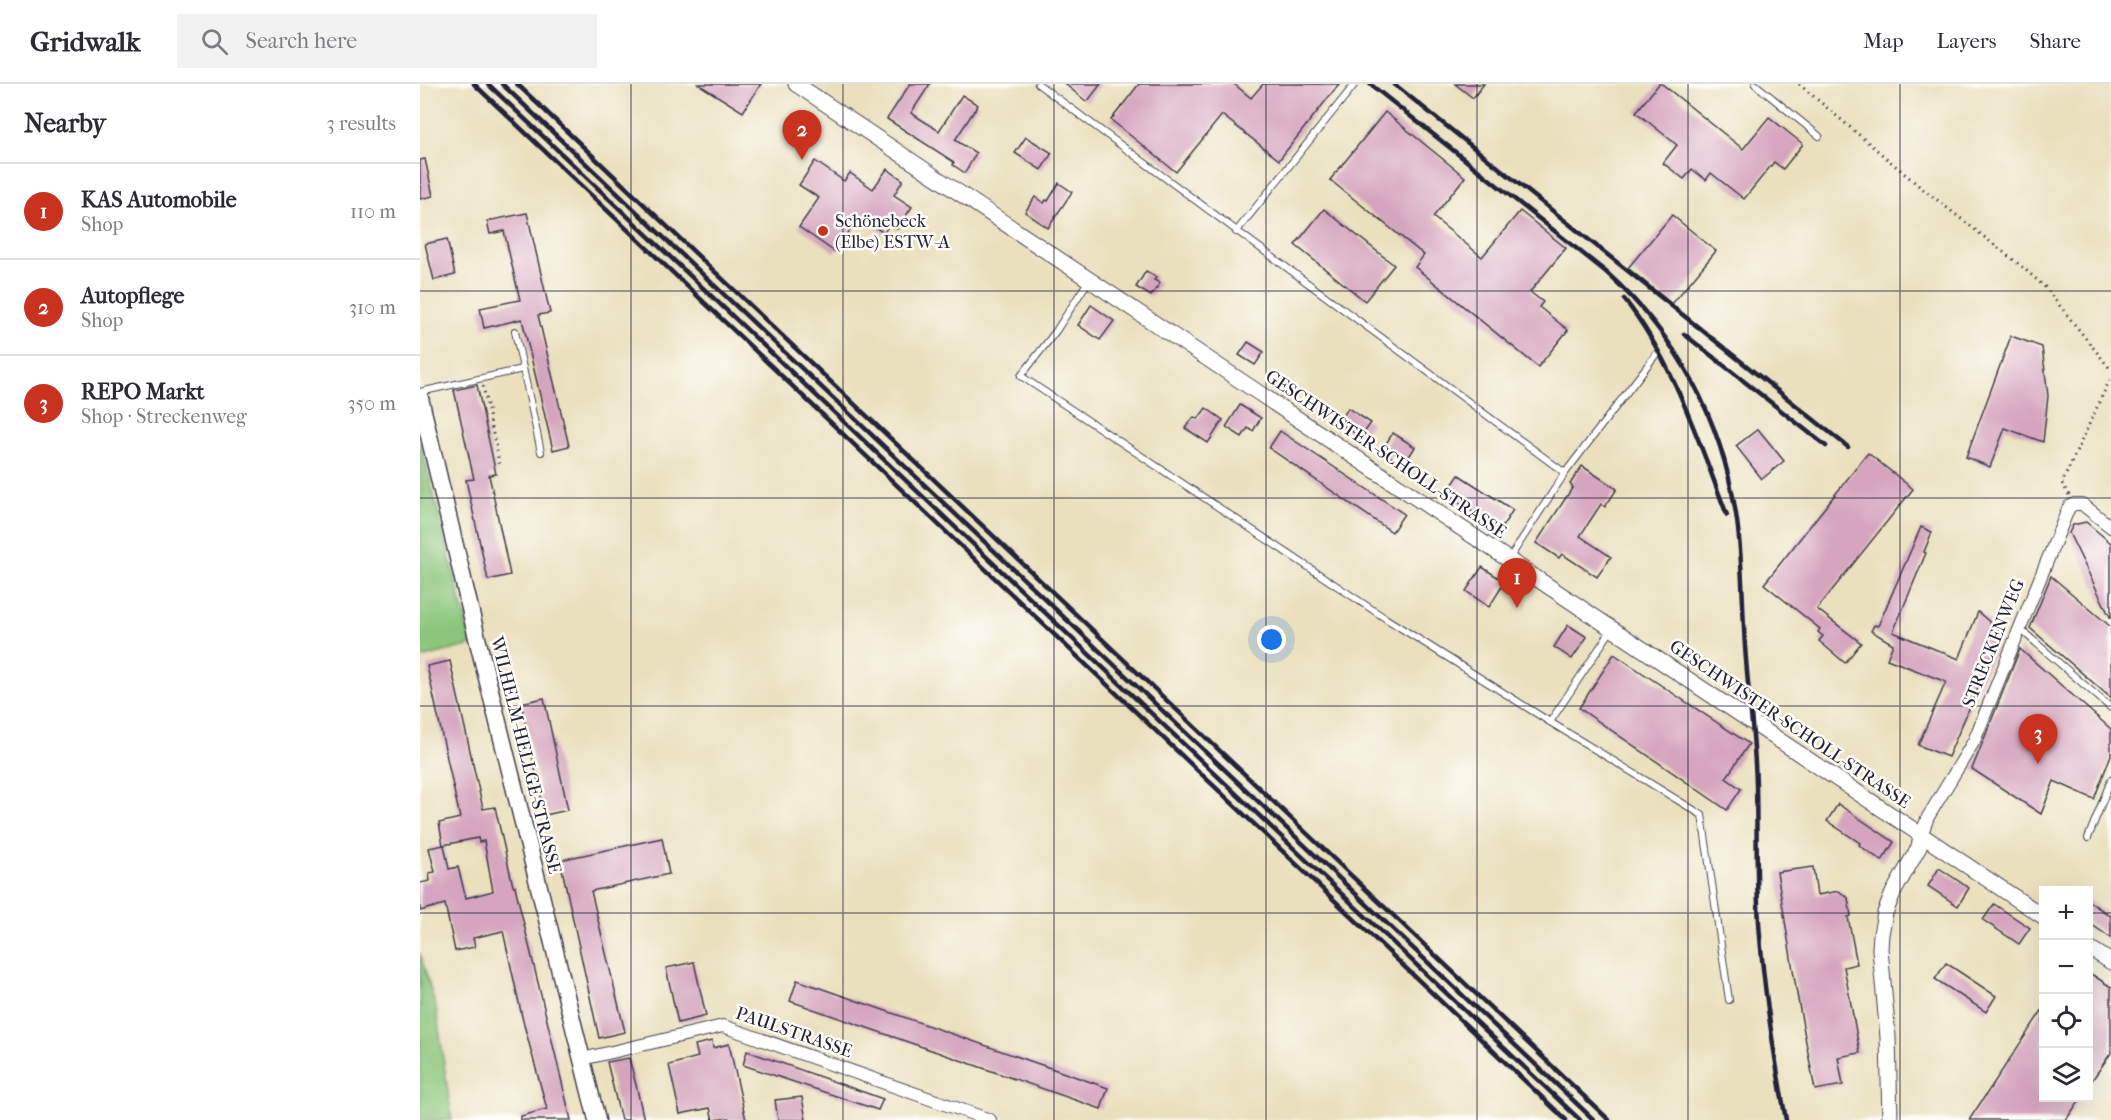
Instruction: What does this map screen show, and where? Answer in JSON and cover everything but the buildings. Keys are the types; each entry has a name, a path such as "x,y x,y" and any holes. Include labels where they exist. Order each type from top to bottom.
{"main road":[{"name":"WILHELM-HELLGE-STRASSE","path":"420,398 597,1120"}],"street":[{"name":"GESCHWISTER-SCHOLL-STRASSE","path":"796,84 2039,914"},
{"path":"2074,504 2082,504 2111,527"},
{"name":"STRECKENWEG","path":"1921,835 1928,817 1974,741 2063,518 2069,507 2074,504"},
{"path":"1890,1120 1888,1037 1880,949 1881,934 1885,913 1893,893 1919,847 1921,835"},
{"path":"2093,950 2111,962"},
{"name":"PAULSTRASSE","path":"582,1059 723,1026 990,1120"}],"lane":[{"path":"1038,84 1565,474"},
{"path":"1236,232 1355,84"},
{"path":"1755,84 1819,136"},
{"path":"1089,280 1056,331 1021,376 1385,618 1702,815 1729,1000"},
{"path":"515,331 541,452"},
{"path":"1509,559 1565,474 1658,353"},
{"path":"420,392 523,369"},
{"path":"2019,627 2111,708"},
{"path":"1550,722 1612,629"},
{"path":"2088,838 2111,780"}],"path":[{"path":"1799,84 1918,185 2044,286 2111,370"},
{"path":"2074,504 2062,483 2111,377"},
{"path":"481,379 500,467"}],"green space":[{"path":"420,441 472,645 420,658"},
{"path":"420,953 436,1008 452,1120 420,1120"}],"railway":[{"path":"474,84 1566,1120"},
{"path":"488,84 1580,1120"},
{"path":"502,84 1594,1120"},
{"path":"517,84 1609,1120"},
{"path":"1370,84 1606,272 1632,297 1675,352 1707,412 1729,479 1738,530 1755,768 1757,875 1762,958 1768,1012 1786,1120"},
{"path":"1394,84 1848,447"},
{"path":"1624,299 1657,348 1671,375 1727,515"},
{"path":"1684,334 1826,446"}],"place":[{"name":"Autopflege","path":"802,160"},
{"name":"Schönebeck (Elbe) ESTW-A","path":"823,231"},
{"name":"KAS Automobile","path":"1517,608"},
{"name":"REPO Markt","path":"2038,764"}]}
